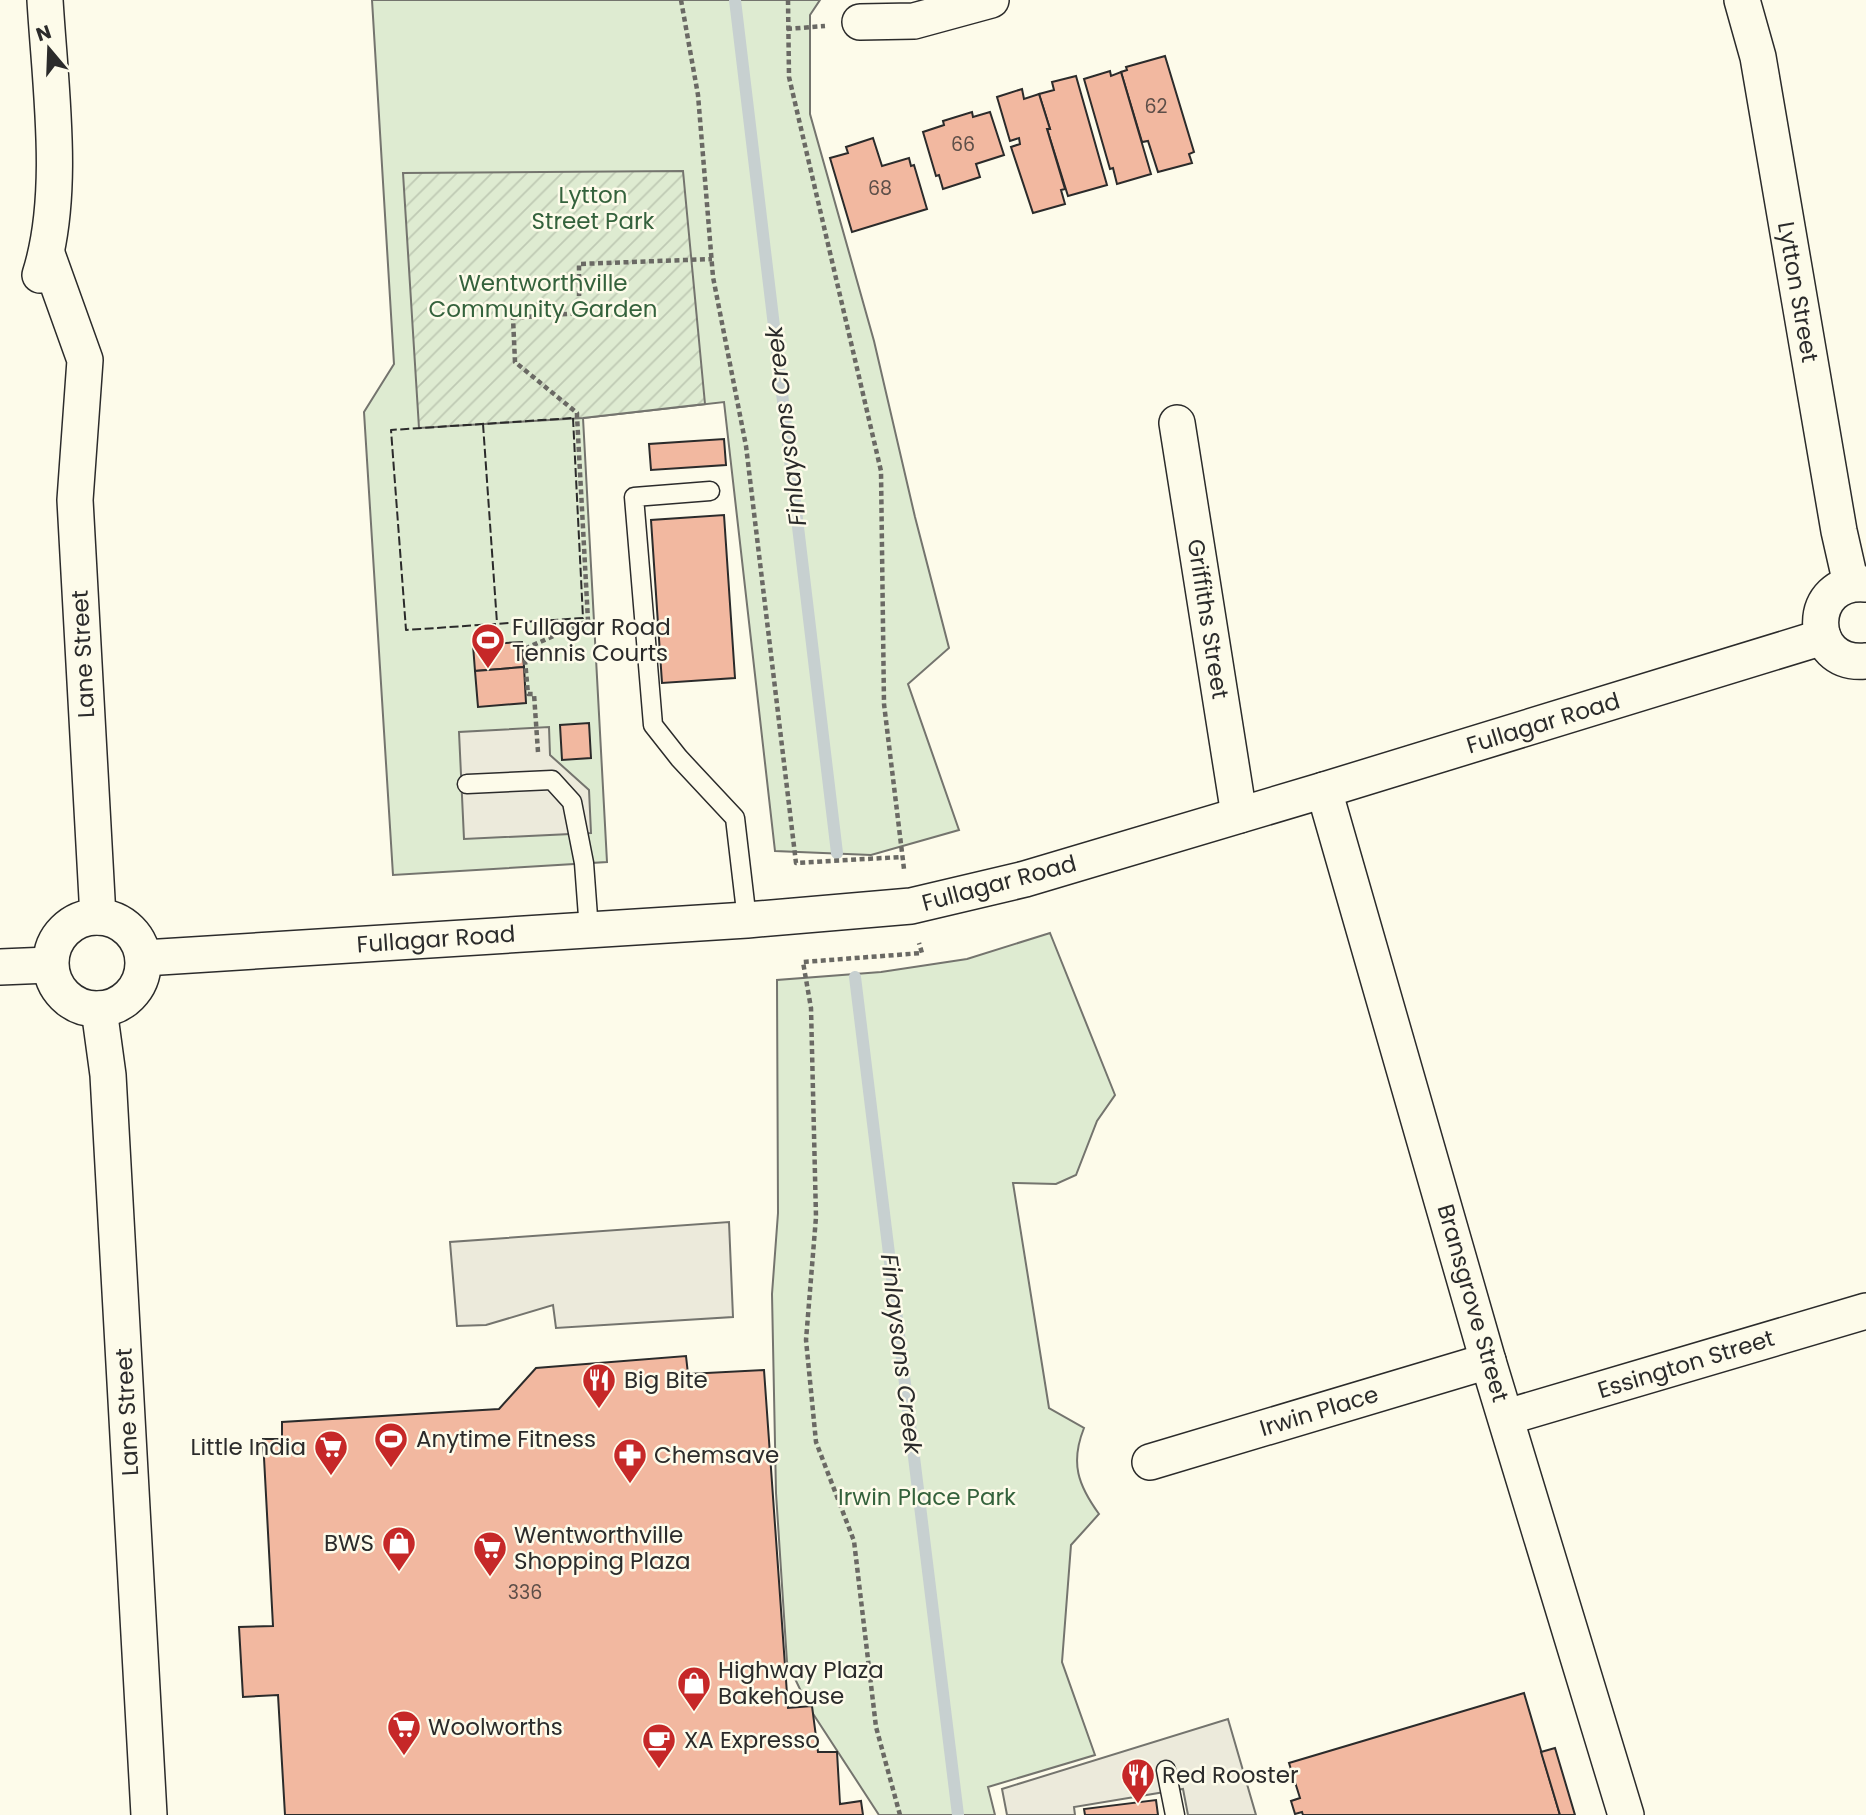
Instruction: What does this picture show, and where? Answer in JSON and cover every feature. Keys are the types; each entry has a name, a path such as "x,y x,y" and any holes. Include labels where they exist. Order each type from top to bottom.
{"street":[{"name":"Lane Street","path":"45,0 54,158 53,209 47,254 38,281 42,300 66,362 82,390 75,500 98,917"},
{"path":"860,22 914,21 991,0"},
{"name":"Lytton Street","path":"1742,0 1758,57 1839,531 1859,584"},
{"name":"Griffiths Street","path":"1177,423 1239,815"},
{"path":"1859,584 1832,595 1824,604 1820,626 1828,648 1837,656 1866,661"},
{"name":"Fullagar Road","path":"145,958 747,920 911,906 1025,879 1823,637"},
{"name":"Bransgrove Street","path":"1324,790 1488,1360 1626,1815"},
{"path":"98,917 114,920 129,929 139,942 145,958 141,976 132,993 118,1005 99,1009 84,1008 71,1002 61,991 49,965 53,948 62,933 72,924 98,917"},
{"path":"0,967 49,965"},
{"name":"Lane Street","path":"99,1009 109,1088 149,1815"},
{"name":"Essington Street","path":"1507,1418 1866,1311"},
{"name":"Irwin Place","path":"1150,1462 1488,1360"}],"lane":[{"path":"710,491 634,497 653,725 679,758 735,818 747,920"},
{"path":"467,784 552,780 572,802 584,863 589,930"},
{"path":"1166,1770 1175,1815"}],"path":[{"path":"681,0 698,95 712,259 746,446 796,863 901,857"},
{"path":"788,0 789,77 881,471 884,704 903,868"},
{"path":"540,781 534,694 528,694 524,649 587,621 577,416 515,362 513,318 579,313 579,264 712,259"},
{"path":"900,1815 876,1727 854,1541 816,1442 806,1340 816,1217 811,1008 803,962 922,953"}],"green space":[{"name":"Lytton Street Park","path":"372,0 820,0 810,15 810,114 874,341 949,648 908,684 959,830 871,855 775,851 724,402 583,418 607,862 393,875 364,412 394,364"},
{"name":"Wentworthville Community Garden","path":"683,171 705,404 583,418 419,428 403,173"},
{"name":"Irwin Place Park","path":"1050,933 1115,1095 1097,1121 1076,1175 1056,1184 1013,1183 1049,1408 1084,1428 1077,1452 1078,1473 1099,1514 1071,1545 1062,1662 1095,1755 988,1787 995,1815 879,1815 808,1706 787,1662 776,1493 772,1294 778,1213 777,980 881,972 967,959"}],"shaded area":[{"path":"549,727 550,755 589,790 591,833 464,839 459,732"},
{"path":"729,1222 733,1317 556,1328 553,1305 486,1325 457,1326 450,1242"},
{"path":"1228,1719 1256,1815 1188,1815 1183,1789 1074,1807 1075,1815 1007,1815 1002,1789"}],"building":[{"path":"1165,56 1194,152 1189,154 1192,163 1158,172 1148,141 1142,142 1121,72 1127,70 1126,67"},
{"path":"1110,71 1111,76 1121,72 1151,174 1117,184 1113,168 1110,169 1084,79"},
{"path":"1076,76 1107,185 1068,196 1039,94 1054,90 1052,82"},
{"path":"1022,89 1024,99 1039,94 1065,189 1061,190 1065,204 1033,213 1011,147 1020,144 1019,138 1010,141 997,97"},
{"path":"972,112 973,117 990,112 1004,155 976,164 980,177 943,189 939,175 936,176 923,132 944,125 943,121"},
{"path":"873,138 882,166 909,158 911,166 914,165 927,209 852,232 830,158 848,153 846,147"},
{"path":"724,439 726,465 651,470 649,444"},
{"path":"724,515 735,678 662,683 651,520"},
{"path":"522,642 524,667 475,671 473,645"},
{"path":"524,667 526,703 478,707 475,671"},
{"path":"589,723 591,758 562,760 560,725"},
{"name":"Wentworthville Shopping Plaza","path":"686,1356 688,1374 764,1370 788,1708 812,1706 818,1752 837,1752 840,1804 861,1801 863,1815 285,1815 278,1695 243,1697 239,1627 273,1626 263,1439 282,1439 282,1422 499,1409 536,1368"},
{"path":"1524,1693 1560,1815 1295,1814 1291,1801 1300,1798 1289,1763"},
{"path":"1555,1748 1575,1815 1560,1815 1541,1752"},
{"name":"Red Rooster","path":"1156,1800 1158,1815 1085,1815 1084,1809"}],"waterway":[{"name":"Finlaysons Creek","path":"735,0 837,853"},
{"name":"Finlaysons Creek","path":"855,977 958,1815"}],"fence":[{"path":"573,418 583,618 406,630 391,430 573,418"},
{"path":"483,424 497,623"}],"place":[{"name":"Fullagar Road Tennis Courts","path":"488,670"},
{"name":"Big Bite","path":"599,1410"},
{"name":"Anytime Fitness","path":"391,1469"},
{"name":"Little India","path":"331,1477"},
{"name":"Chemsave","path":"630,1485"},
{"name":"BWS","path":"399,1573"},
{"name":"Wentworthville Shopping Plaza","path":"490,1578"},
{"name":"Highway Plaza Bakehouse","path":"694,1713"},
{"name":"Woolworths","path":"404,1757"},
{"name":"XA Expresso","path":"659,1770"},
{"name":"Red Rooster","path":"1138,1805"}]}
